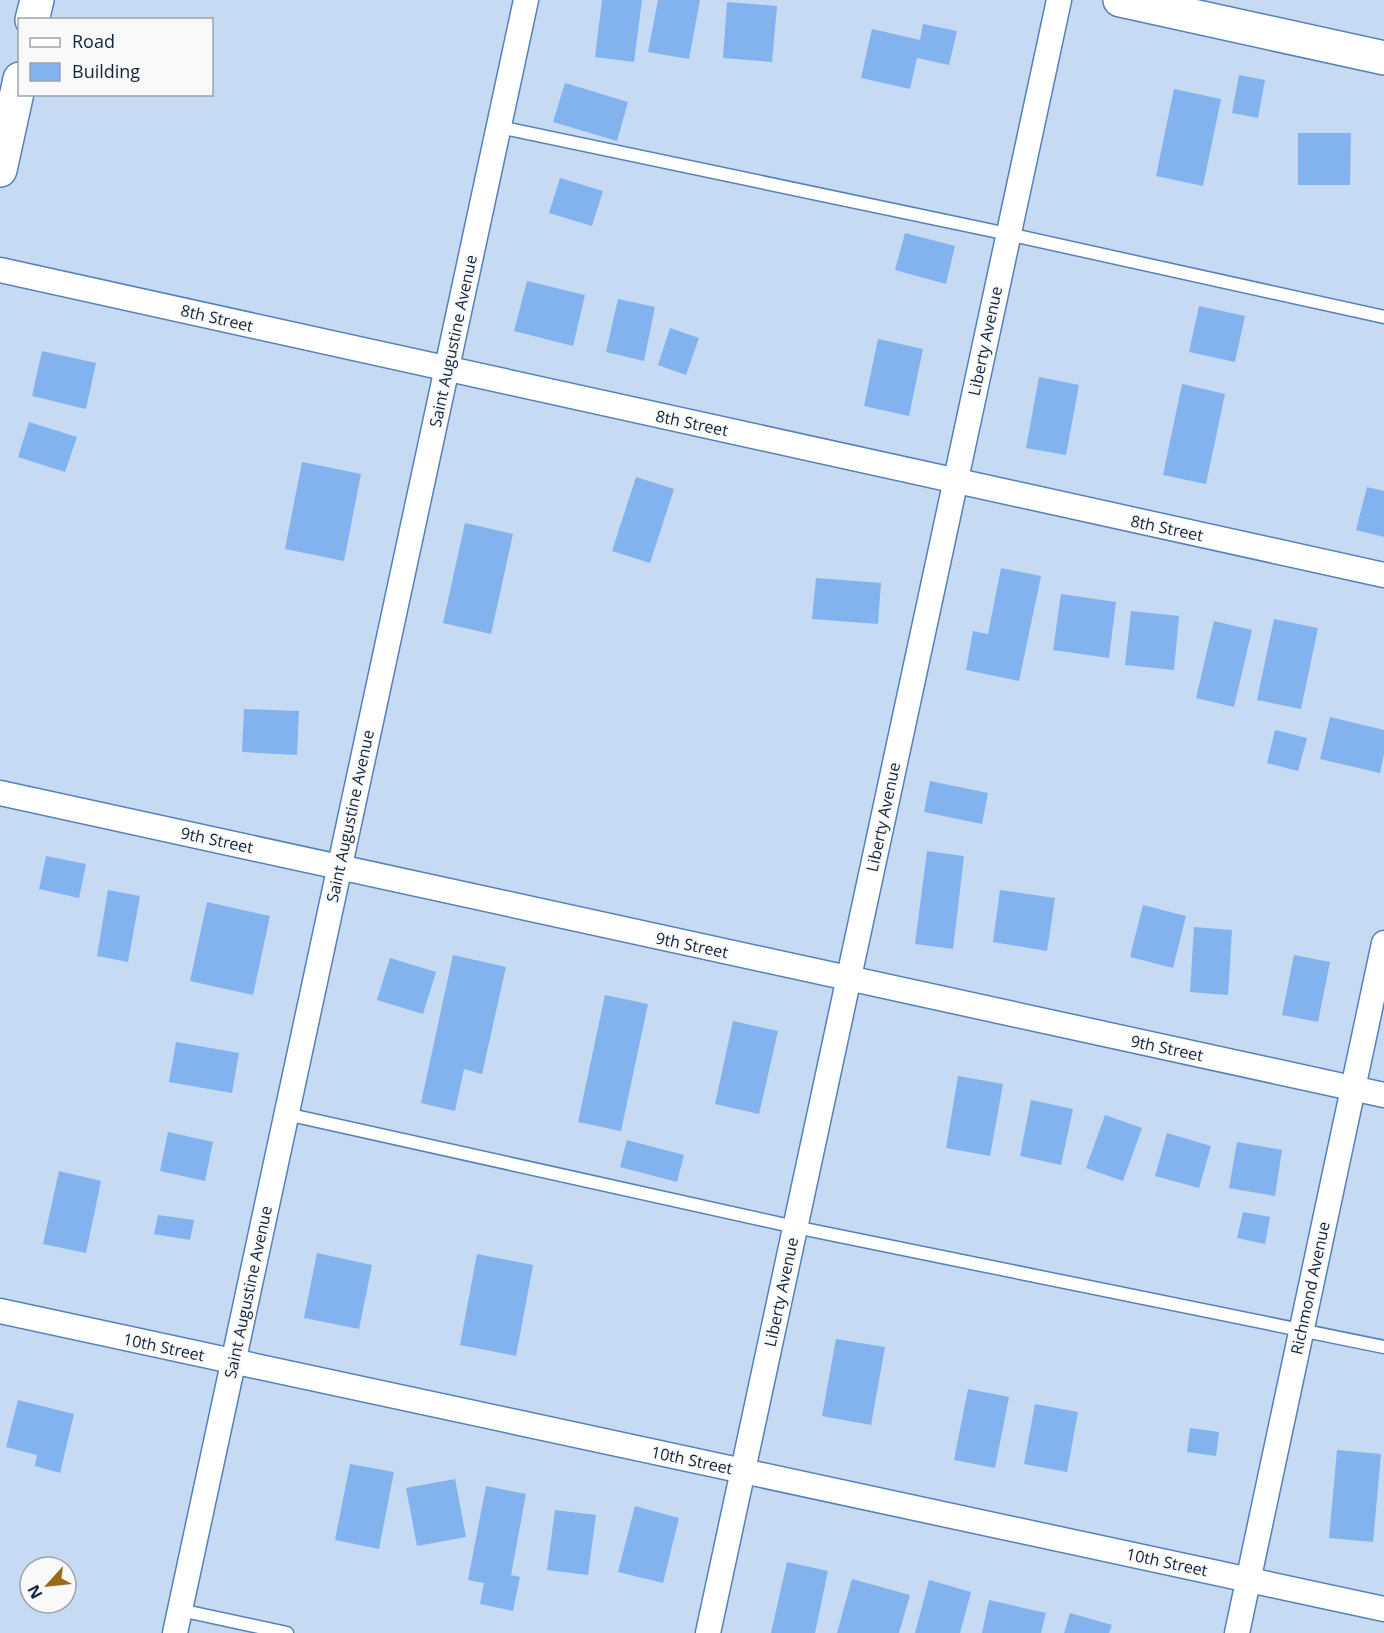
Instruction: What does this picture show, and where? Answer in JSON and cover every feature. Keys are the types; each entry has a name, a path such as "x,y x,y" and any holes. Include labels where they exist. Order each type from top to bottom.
{"street":[{"path":"32,18 36,0"},
{"name":"Saint Augustine Avenue","path":"178,1622 526,0"},
{"name":"Liberty Avenue","path":"708,1633 1059,0"},
{"path":"1120,0 1384,58"},
{"path":"0,170 18,89"},
{"name":"8th Street","path":"0,270 1384,575"},
{"name":"9th Street","path":"0,793 1384,1095"},
{"name":"Richmond Avenue","path":"1237,1633 1384,943"},
{"name":"10th Street","path":"0,1311 1384,1609"}],"lane":[{"path":"499,127 1008,234 1384,317"},
{"path":"286,1114 795,1227 1384,1347"},
{"path":"178,1622 287,1633"}],"building":[{"path":"602,0 642,0 634,62 595,57"},
{"path":"658,0 700,0 689,59 648,52"},
{"path":"727,2 777,6 772,62 723,58"},
{"path":"923,24 957,31 949,65 917,58 910,89 861,78 872,29 920,40"},
{"path":"1239,75 1265,80 1258,118 1232,113"},
{"path":"565,83 628,102 617,141 553,122"},
{"path":"1174,89 1221,99 1203,186 1156,176"},
{"path":"1298,133 1351,133 1350,185 1298,185"},
{"path":"560,178 603,191 592,226 549,213"},
{"path":"905,233 955,246 946,284 895,270"},
{"path":"527,281 585,295 573,346 514,331"},
{"path":"618,299 655,307 644,361 606,352"},
{"path":"1199,306 1245,316 1235,362 1189,352"},
{"path":"670,328 699,338 686,375 658,365"},
{"path":"878,339 923,349 909,416 864,406"},
{"path":"42,351 96,363 86,409 32,396"},
{"path":"1039,377 1079,385 1066,455 1026,448"},
{"path":"1182,384 1225,394 1206,484 1163,475"},
{"path":"29,422 77,437 65,472 18,457"},
{"path":"302,462 361,474 344,561 285,549"},
{"path":"636,477 674,489 650,563 612,551"},
{"path":"1367,487 1384,491 1384,537 1356,530"},
{"path":"465,523 513,534 491,634 443,623"},
{"path":"1001,568 1041,576 1019,681 966,670 973,631 988,634"},
{"path":"816,578 881,583 878,624 812,619"},
{"path":"1061,594 1116,602 1109,658 1053,650"},
{"path":"1131,611 1179,616 1174,670 1125,665"},
{"path":"1274,619 1318,628 1301,709 1257,700"},
{"path":"1214,621 1252,630 1234,707 1196,698"},
{"path":"244,709 299,711 297,755 242,752"},
{"path":"1330,717 1384,730 1384,754 1380,773 1320,759"},
{"path":"1275,730 1307,738 1298,771 1267,763"},
{"path":"930,781 988,793 982,824 924,812"},
{"path":"927,851 964,856 953,949 915,944"},
{"path":"46,856 86,864 79,898 39,889"},
{"path":"108,890 140,896 128,962 97,956"},
{"path":"1000,890 1055,898 1047,951 993,942"},
{"path":"207,902 270,916 253,995 190,981"},
{"path":"1143,905 1186,916 1173,968 1130,957"},
{"path":"1194,927 1232,930 1228,995 1190,992"},
{"path":"453,955 506,967 482,1074 464,1069 455,1111 421,1103"},
{"path":"1294,955 1330,962 1318,1022 1282,1015"},
{"path":"390,958 436,972 423,1014 377,1000"},
{"path":"605,995 648,1004 621,1131 578,1122"},
{"path":"733,1021 778,1031 759,1114 715,1104"},
{"path":"176,1042 239,1053 232,1093 169,1082"},
{"path":"958,1076 1003,1084 990,1156 946,1148"},
{"path":"1031,1100 1073,1109 1061,1165 1020,1156"},
{"path":"1105,1115 1142,1128 1123,1181 1086,1168"},
{"path":"168,1132 213,1142 205,1181 160,1171"},
{"path":"1167,1133 1211,1146 1199,1188 1155,1176"},
{"path":"627,1140 684,1155 677,1182 620,1167"},
{"path":"1237,1142 1282,1150 1275,1196 1229,1188"},
{"path":"59,1171 101,1181 86,1253 43,1244"},
{"path":"1243,1212 1270,1217 1265,1244 1237,1238"},
{"path":"158,1215 194,1220 190,1240 154,1234"},
{"path":"317,1253 372,1265 359,1329 304,1318"},
{"path":"477,1254 533,1265 516,1356 460,1345"},
{"path":"836,1339 885,1347 871,1425 822,1416"},
{"path":"968,1389 1009,1397 995,1468 954,1460"},
{"path":"18,1400 74,1414 60,1473 35,1466 37,1455 6,1447"},
{"path":"1035,1404 1078,1412 1067,1472 1024,1464"},
{"path":"1190,1428 1219,1432 1216,1456 1187,1452"},
{"path":"1337,1450 1381,1454 1373,1542 1329,1538"},
{"path":"350,1464 394,1472 379,1549 335,1540"},
{"path":"455,1479 466,1537 417,1546 406,1488"},
{"path":"486,1486 526,1494 511,1575 520,1577 513,1611 480,1604 484,1583 468,1580"},
{"path":"635,1506 679,1518 663,1583 618,1572"},
{"path":"555,1510 596,1515 588,1575 547,1570"},
{"path":"787,1562 828,1571 815,1633 771,1633"},
{"path":"852,1579 910,1595 899,1633 837,1633"},
{"path":"929,1580 971,1592 960,1633 915,1633"},
{"path":"989,1600 1046,1613 1041,1633 982,1633"},
{"path":"1070,1613 1112,1625 1109,1633 1064,1633"}]}
